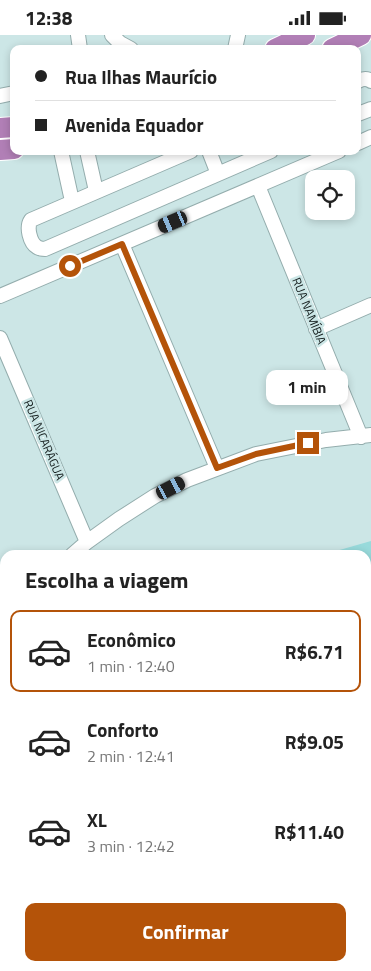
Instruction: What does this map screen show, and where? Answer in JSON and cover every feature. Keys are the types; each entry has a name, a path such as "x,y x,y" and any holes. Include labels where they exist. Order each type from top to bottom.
{"highway":[{"path":"284,45 306,35"},
{"path":"340,45 361,35"}],"street":[{"path":"112,35 124,45"},
{"path":"62,155 72,201"},
{"path":"88,155 96,191"},
{"path":"182,155 30,220 28,230 34,245 45,249 262,155"},
{"path":"211,155 218,174"},
{"path":"0,296 330,155"},
{"name":"RUA NAMÍBIA","path":"258,186 316,329 366,436"},
{"path":"122,244 217,468"},
{"path":"316,329 371,305"},
{"name":"RUA NICARÁGUA","path":"0,338 88,541"},
{"path":"78,550 119,519 155,496 186,480 256,454 326,440 366,436"}],"shaded area":[{"path":"371,541 371,550 340,550"}],"route":[{"path":"70,266 122,244 217,468 256,454 308,443"}]}
